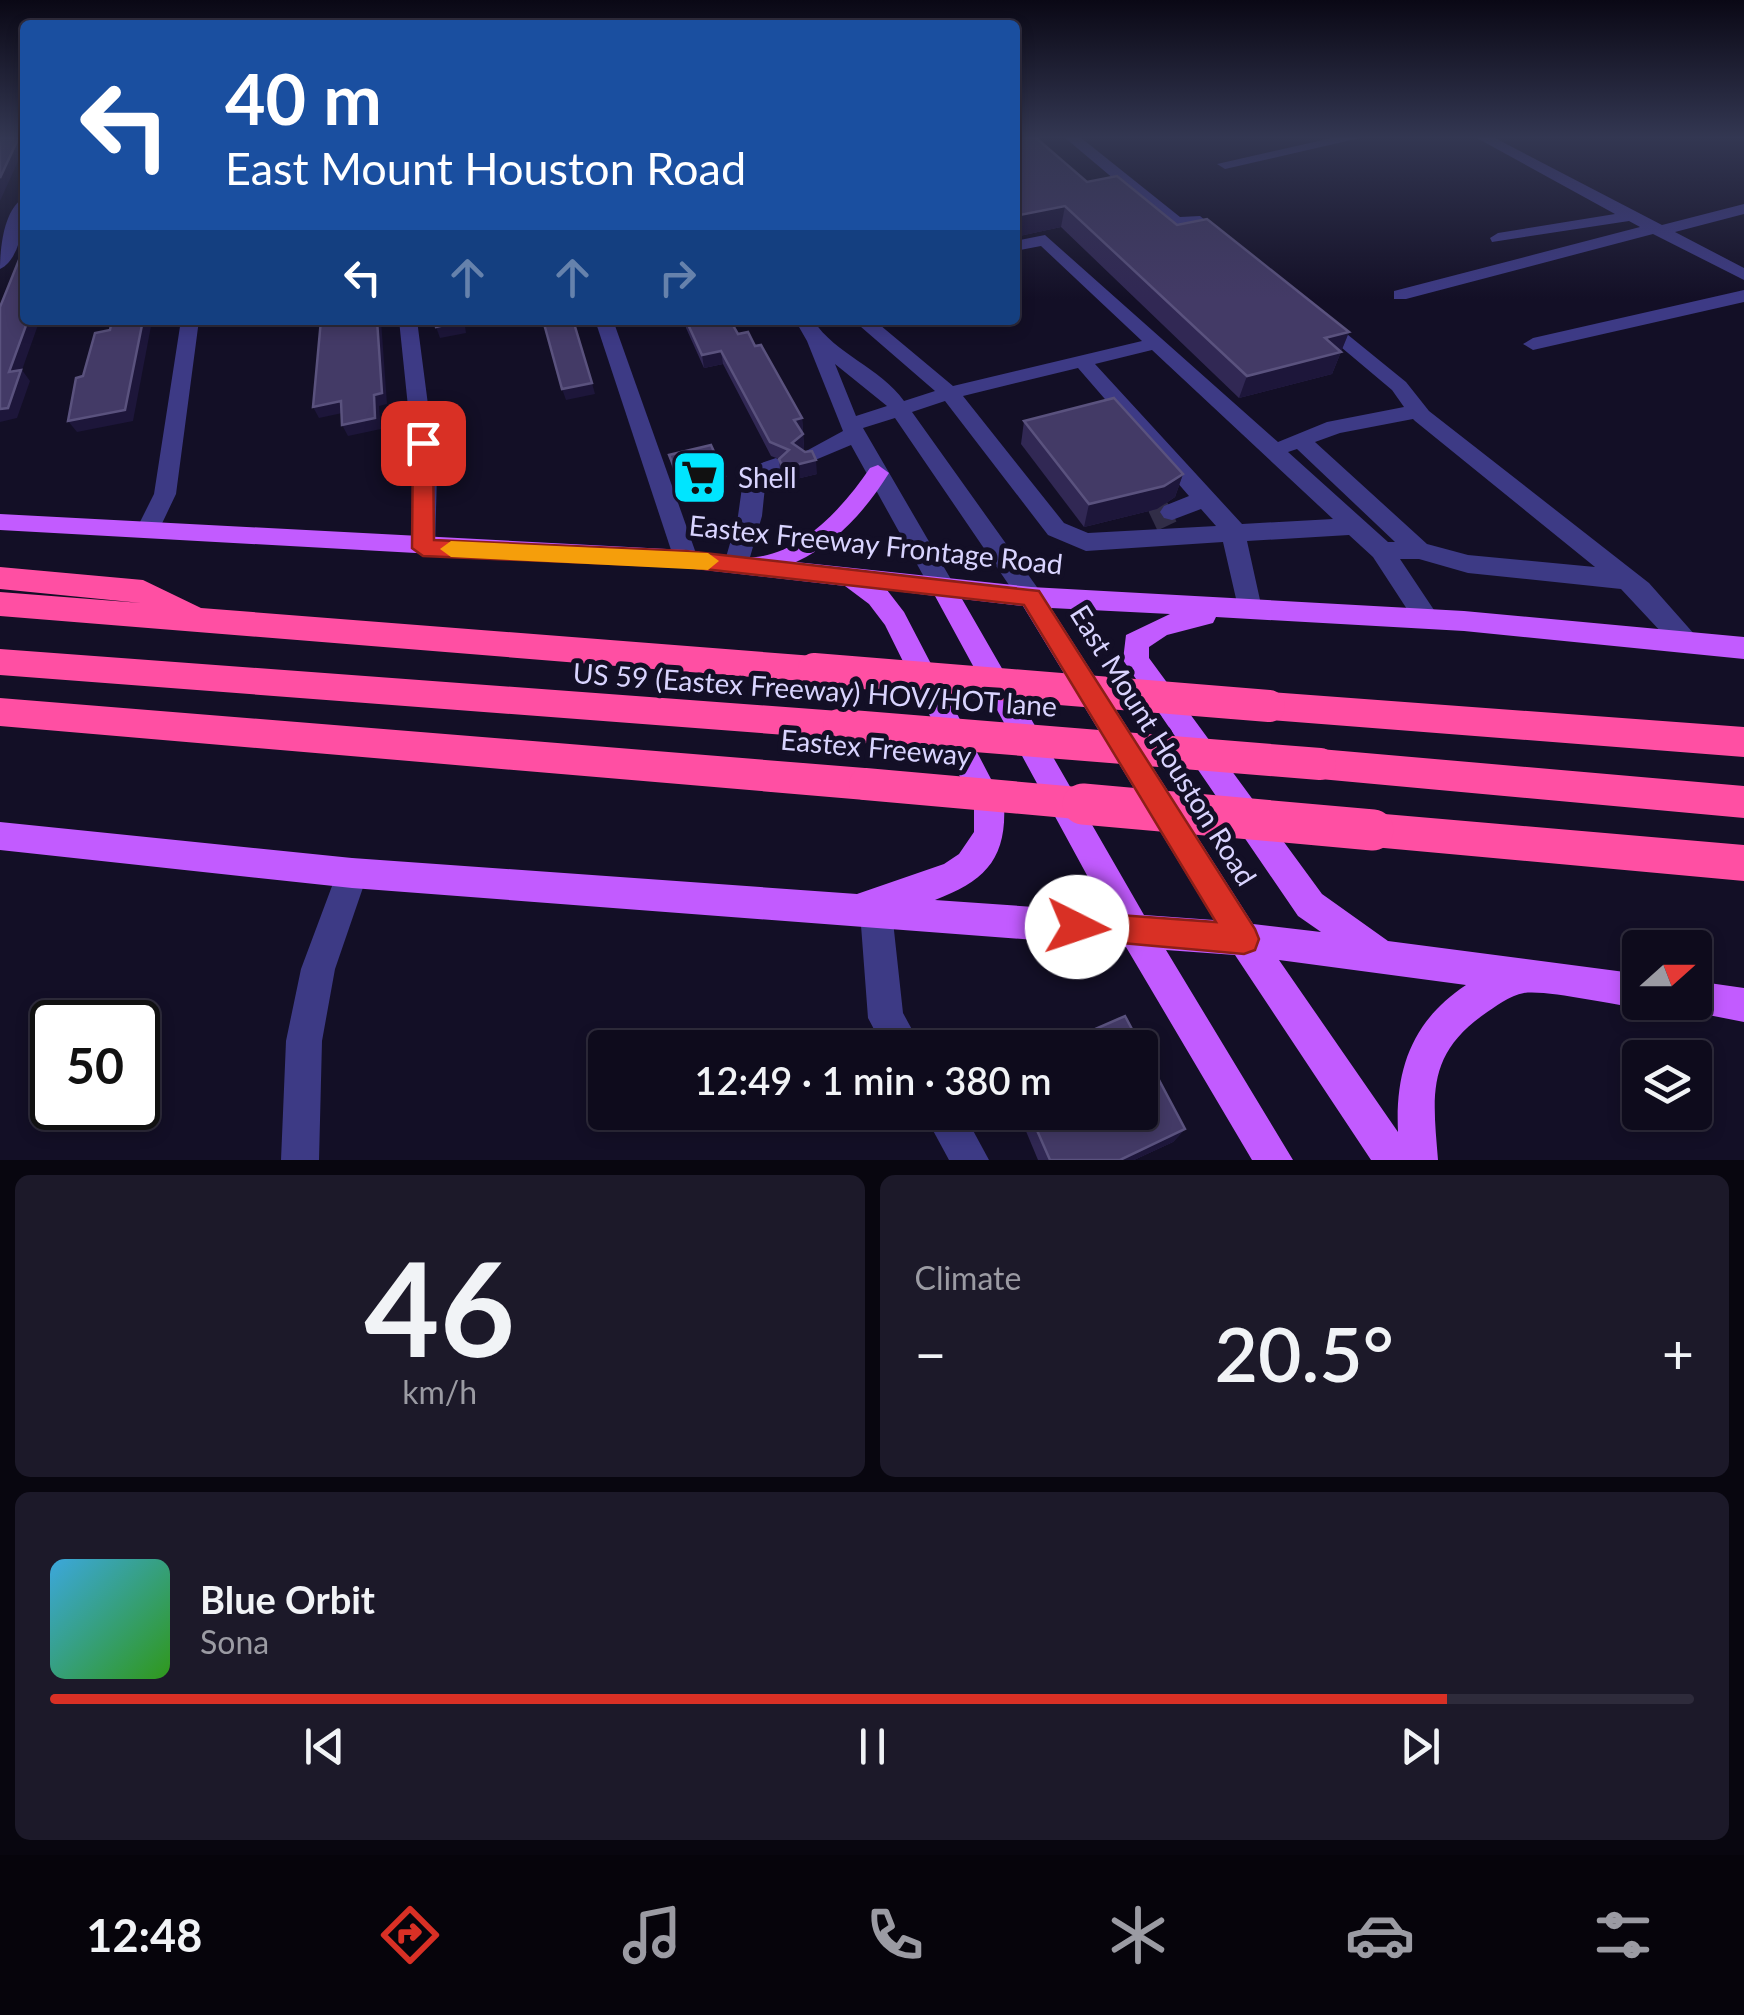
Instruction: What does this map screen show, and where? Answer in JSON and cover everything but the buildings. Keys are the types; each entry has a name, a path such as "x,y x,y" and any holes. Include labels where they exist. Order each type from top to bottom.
{"highway":[{"path":"0,578 143,591 204,620"},
{"path":"0,604 1744,742"},
{"name":"US 59 (Eastex Freeway) HOV/HOT lane","path":"0,662 839,725 1744,802"},
{"name":"Eastex Freeway","path":"0,712 865,784 1744,864"}],"main road":[{"path":"746,566 780,560 826,534 857,507 878,473"},
{"name":"Eastex Freeway Frontage Road","path":"0,522 149,528 423,548 686,559 1031,597 1426,619 1744,648"},
{"path":"850,577 878,597 895,619 988,804 989,838 969,865 864,911"},
{"name":"East Mount Houston Road","path":"943,588 1135,931 1274,1160"},
{"name":"East Mount Houston Road","path":"1031,597 1244,939 1394,1160"},
{"path":"1249,609 1194,618 1146,632 1135,642 1136,660 1310,904 1385,958"},
{"path":"0,836 352,872 1244,939 1622,989"},
{"path":"1419,1160 1415,1107 1421,1054 1441,1024 1499,984 1528,976"},
{"path":"1712,1000 1744,1005"}],"street":[{"path":"1137,191 1177,224 1194,220 1238,256"},
{"path":"1584,191 1744,275"},
{"path":"1400,295 1744,210"},
{"path":"0,264 20,214"},
{"path":"1498,238 1631,216"},
{"path":"1020,245 1045,240 1382,551 1426,619"},
{"path":"1533,344 1744,296"},
{"path":"1296,303 1399,386 1418,411 1628,580 1686,642"},
{"path":"149,528 165,494 189,325"},
{"path":"409,325 426,474 423,548"},
{"path":"606,325 686,559"},
{"name":"East Mount Houston Road","path":"807,325 853,430 943,588"},
{"path":"868,325 934,378 974,420 1056,529 1086,542 1232,530 1354,526"},
{"name":"East Mount Houston Road","path":"817,341 888,393 1031,597"},
{"path":"808,456 853,430 946,394 1156,343"},
{"path":"1082,361 1207,496 1232,530 1249,609"},
{"path":"1272,450 1335,426 1418,411"},
{"path":"1300,440 1419,550"},
{"path":"746,566 755,473 776,465"},
{"path":"1127,537 1207,496"},
{"path":"1382,551 1419,550 1468,564 1628,580"},
{"path":"300,1160 304,1041 318,969 352,872"},
{"path":"864,911 886,1018 893,1030"},
{"path":"952,1130 970,1160"}],"tunnel":[{"path":"1153,521 1172,512"}],"slow traffic":[{"path":"451,549 708,561"}],"place":[{"name":"Shell","path":"699,477"}],"route":[{"path":"423,443 423,548 686,559 1031,597 1244,939 1077,927"}]}
